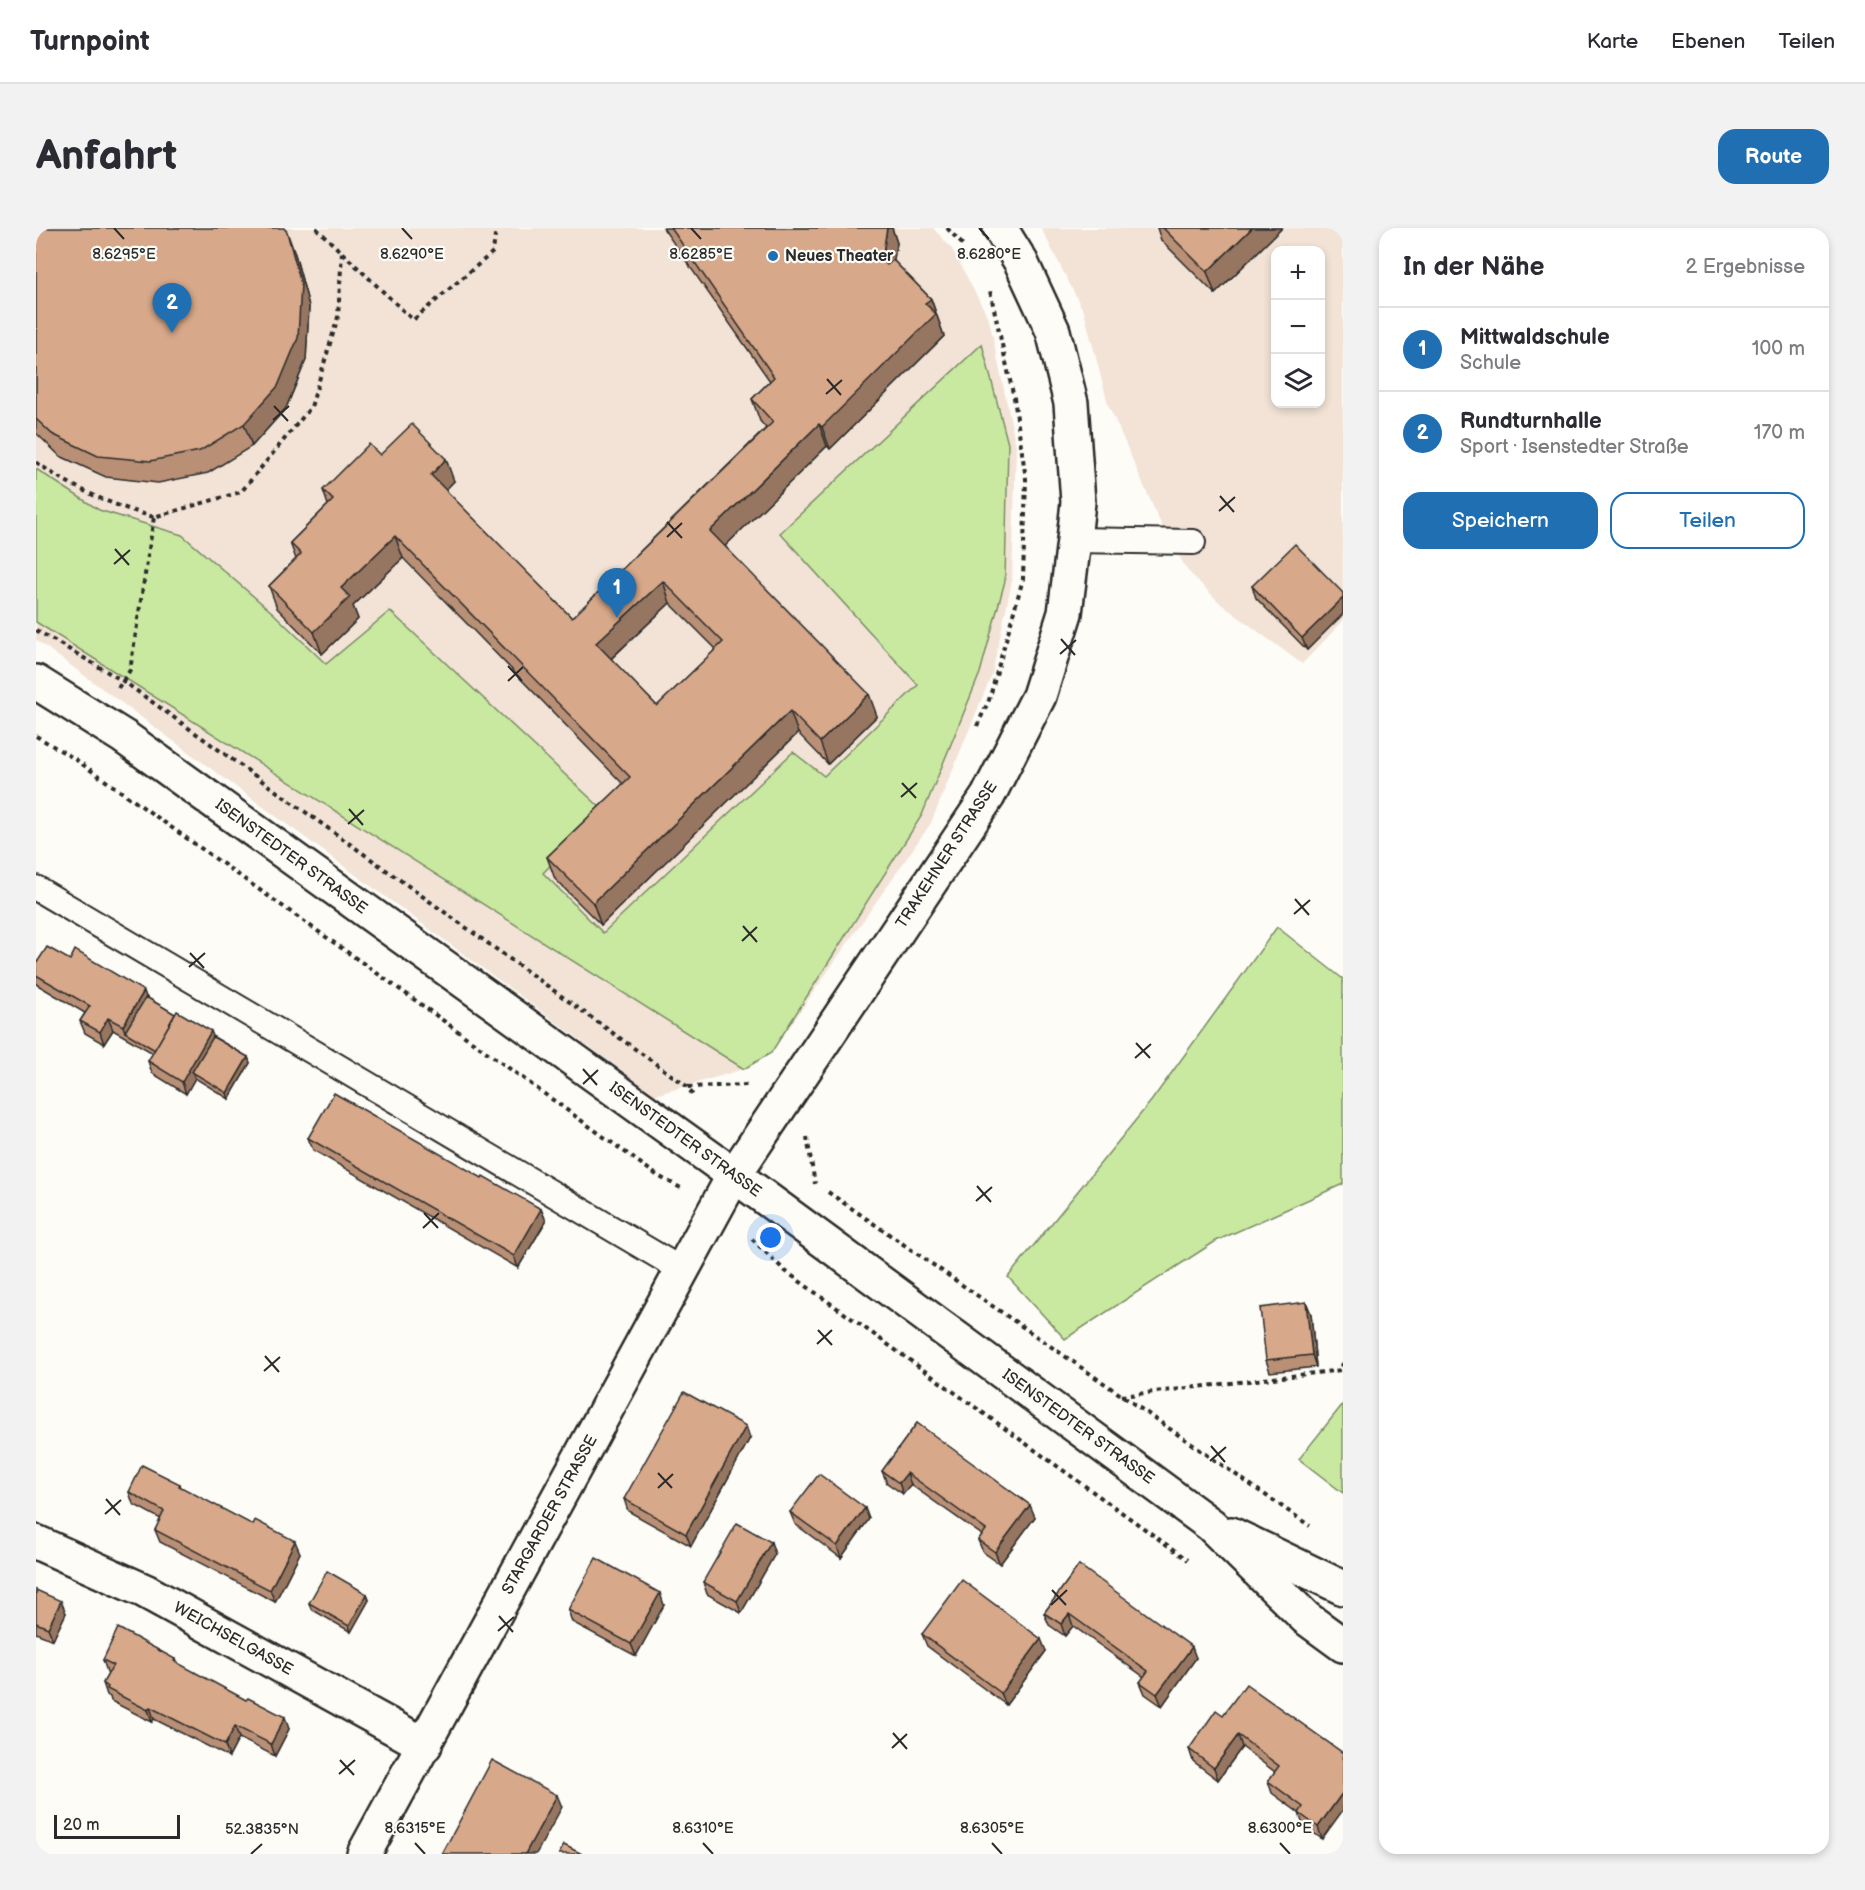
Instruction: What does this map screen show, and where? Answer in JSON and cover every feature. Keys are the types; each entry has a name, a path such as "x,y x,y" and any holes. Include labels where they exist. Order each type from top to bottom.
{"street":[{"name":"TRAKEHNER STRASSE","path":"734,1175 988,796 1039,696 1065,613 1078,502 1071,403 1053,331 1021,261 1000,228"},
{"name":"ISENSTEDTER STRASSE","path":"36,682 124,737 734,1175 1211,1525 1306,1618 1343,1645"},
{"name":"STARGARDER STRASSE","path":"364,1854 734,1175"},
{"name":"ISENSTEDTER STRASSE","path":"1211,1525 1343,1588"},
{"name":"WEICHSELGASSE","path":"36,1542 145,1591 425,1745"}],"lane":[{"path":"1074,540 1192,542"},
{"path":"36,888 682,1270"}],"path":[{"path":"316,228 413,320 493,252 496,228"},
{"path":"947,228 970,252"},
{"path":"36,462 54,475 128,510 154,517 241,492 311,407 338,317 342,252"},
{"path":"975,731 988,700 1023,579 1026,490 1014,398 989,289"},
{"path":"123,681 130,670 154,517"},
{"path":"36,630 123,681 688,1087 753,1085"},
{"path":"825,1190 1314,1529"},
{"path":"1120,1396 1342,1369 1343,1362"}],"shaded area":[{"path":"36,228 933,228 952,249 989,319 1016,446 1012,581 992,674 931,823 771,1053 744,1069 655,1095 36,640"},
{"path":"1041,228 1343,228 1343,621 1302,664 1221,604 1187,570 1159,520 1108,404 1084,312"}],"green space":[{"path":"982,344 1008,444 1005,581 980,673 922,815 771,1053 744,1069 36,622 36,469 99,510 182,535 273,613 326,664 390,611 604,811 543,873 603,933 793,752 824,776 918,685 780,533"},
{"path":"1277,927 1343,979 1343,1184 1216,1241 1065,1339 1008,1277 1152,1100"},
{"path":"1343,1404 1343,1493 1299,1459"}],"building":[{"path":"36,228 284,228 301,284 298,338 278,386 244,424 200,451 150,461 98,456 52,434 36,419"},
{"path":"671,228 887,228 882,259 887,265 893,260 931,299 925,303 936,314 822,427 819,424 710,531 869,694 820,742 790,711 593,903 547,857 630,777 395,536 341,588 350,597 314,632 269,586 301,554 290,543 333,500 323,490 369,444 380,455 412,424 446,459 431,475 572,618 773,422 752,399 774,377","holes":["663,581 723,642 657,706 596,643"]},
{"path":"1163,228 1252,228 1207,272"},
{"path":"1295,544 1343,593 1343,598 1302,638 1252,586"},
{"path":"47,947 70,960 75,950 144,991 123,1026 108,1018 100,1032 80,1021 90,1006 36,975 36,964"},
{"path":"146,997 175,1014 155,1050 125,1032"},
{"path":"177,1011 211,1031 182,1082 148,1061"},
{"path":"213,1037 248,1057 227,1093 192,1072"},
{"path":"334,1093 541,1209 514,1256 308,1138"},
{"path":"1306,1302 1312,1355 1266,1360 1260,1308"},
{"path":"684,1392 746,1426 686,1534 624,1499"},
{"path":"917,1423 1030,1505 995,1552 978,1540 986,1530 907,1473 899,1483 882,1471"},
{"path":"142,1465 253,1525 255,1520 295,1541 270,1590 155,1530 164,1511 129,1492"},
{"path":"819,1474 865,1508 837,1546 790,1512"},
{"path":"737,1523 771,1542 737,1601 703,1582"},
{"path":"596,1558 660,1593 631,1644 568,1610"},
{"path":"1079,1565 1192,1647 1157,1694 1140,1682 1148,1671 1069,1614 1061,1624 1044,1613"},
{"path":"327,1571 367,1594 349,1626 309,1603"},
{"path":"962,1580 1041,1639 1001,1693 922,1634"},
{"path":"36,1590 61,1601 48,1628 36,1623"},
{"path":"118,1628 246,1700 248,1698 285,1717 271,1744 235,1726 225,1745 150,1707 148,1710 107,1689 108,1687 103,1683 113,1665 103,1660"},
{"path":"1246,1684 1343,1753 1343,1792 1318,1827 1299,1813 1303,1807 1268,1781 1279,1766 1238,1735 1214,1768 1189,1749 1216,1710 1223,1715"},
{"path":"492,1760 557,1795 525,1854 442,1854"},
{"path":"564,1845 582,1854 559,1854"}],"place":[{"name":"Neues Theater","path":"773,256"},
{"name":"Rundturnhalle","path":"172,333"},
{"name":"Mittwaldschule","path":"617,618"}]}
